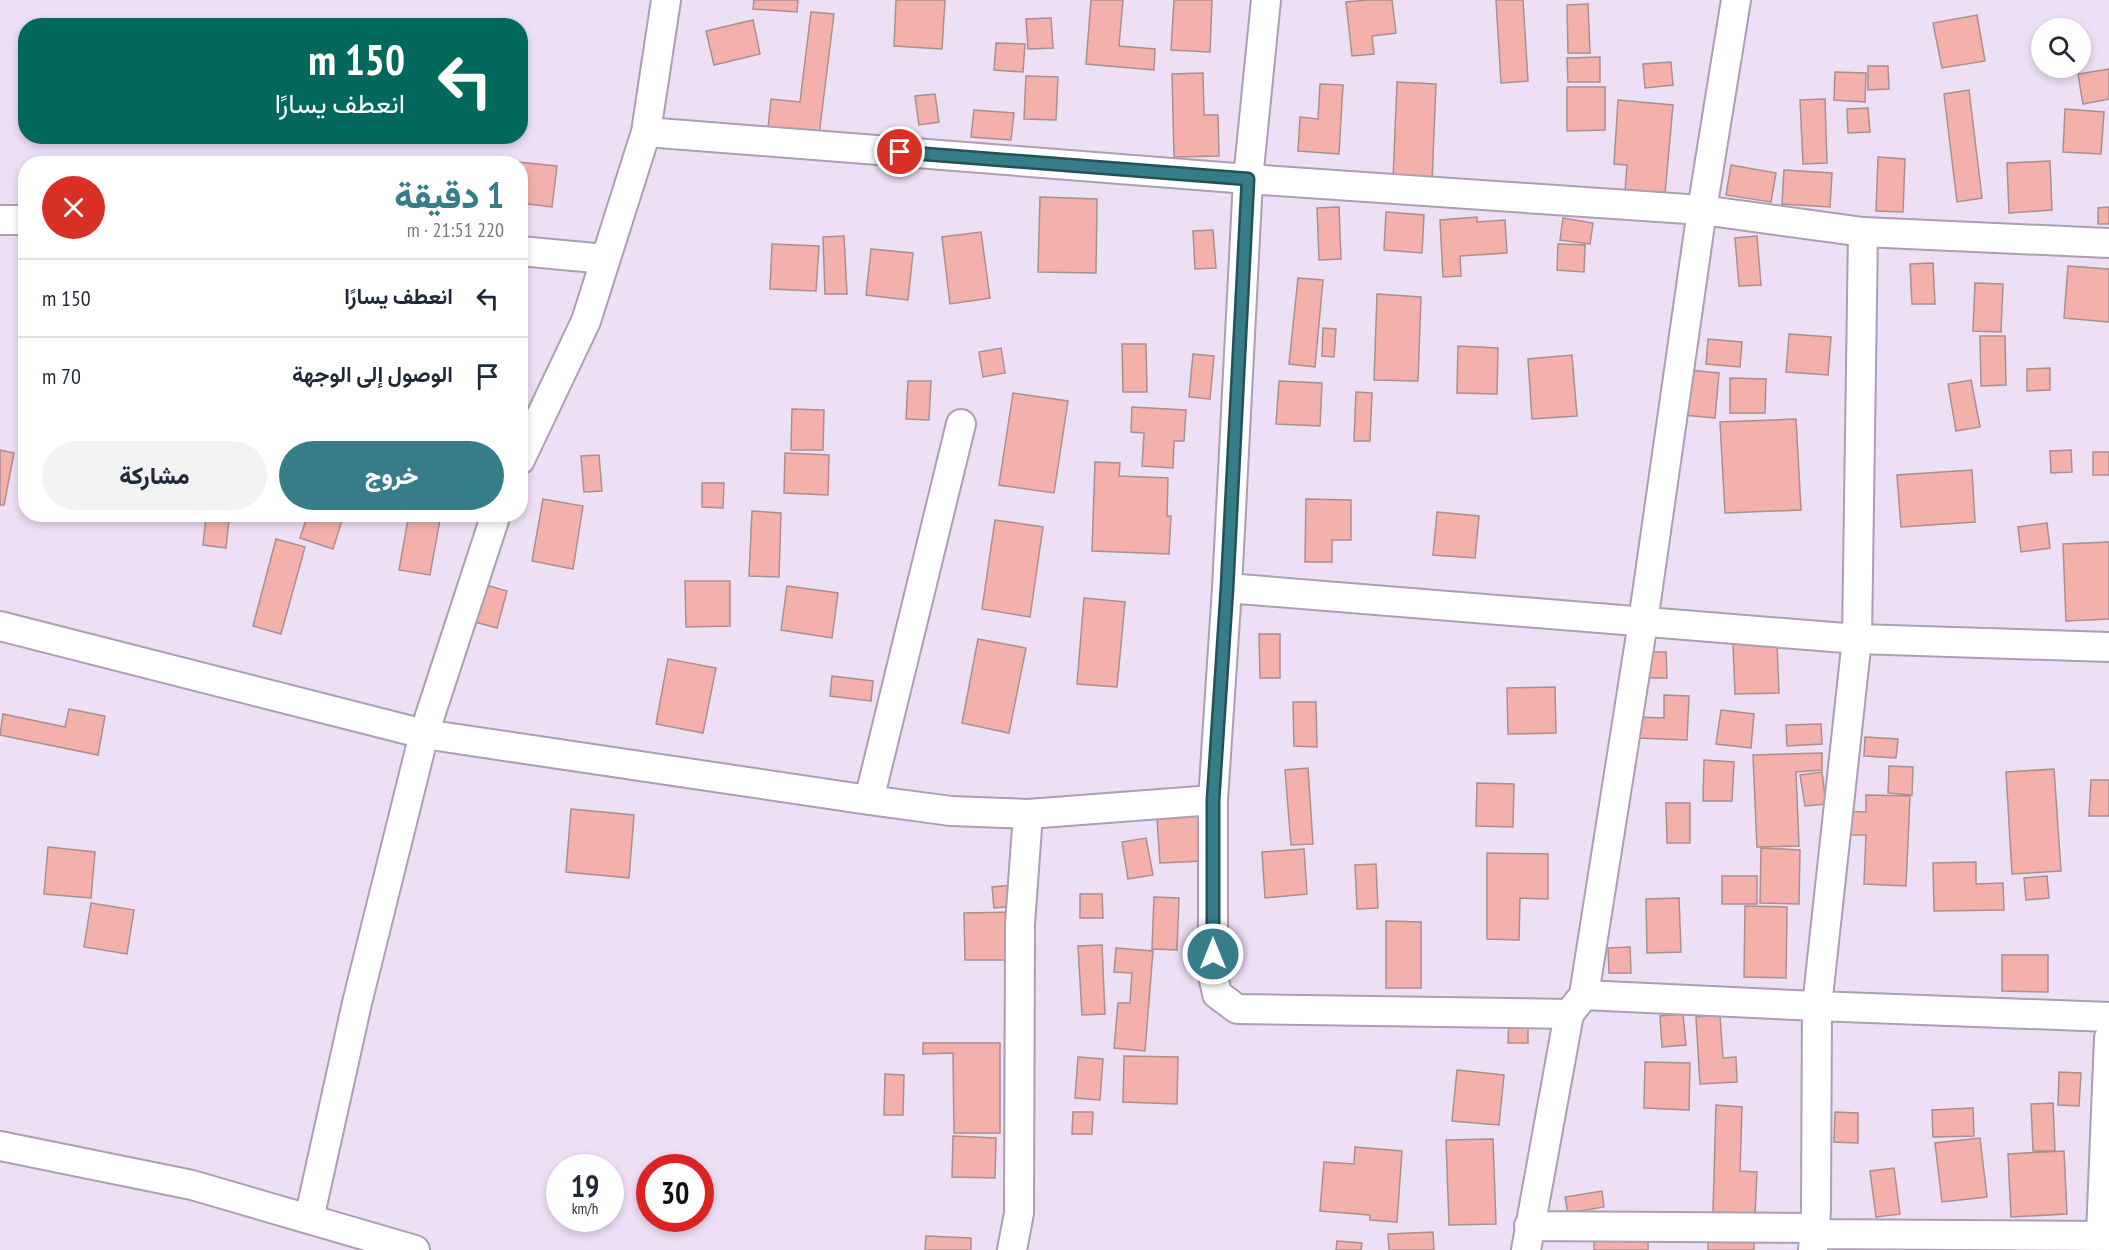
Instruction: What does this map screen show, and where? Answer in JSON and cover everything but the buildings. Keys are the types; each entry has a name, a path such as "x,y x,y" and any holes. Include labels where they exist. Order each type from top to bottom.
{"street":[{"path":"528,443 586,321 646,132 666,0"},
{"path":"1266,0 1248,179 1227,588 1213,800 1213,975 1217,994 1237,1009 1576,1004 1817,1006 2109,1017"},
{"path":"1736,0 1702,210 1643,622 1576,1004 1527,1238 2105,1235 2109,1038"},
{"path":"646,132 1248,179 1702,210 1863,231 2109,243"},
{"path":"0,220 18,220"},
{"path":"1814,1237 1817,1006 1857,639 1863,231"},
{"path":"528,252 605,259"},
{"path":"869,800 962,424"},
{"path":"309,1219 357,1003 424,734 493,522"},
{"path":"1227,588 1857,639 2109,647"},
{"path":"0,626 424,734 869,800 951,810 1028,814 1213,800"},
{"path":"1012,1250 1019,1213 1020,924 1028,814"},
{"path":"0,1146 192,1185 415,1250"}],"route":[{"path":"900,152 1248,179 1227,588 1213,800 1213,954"}]}
